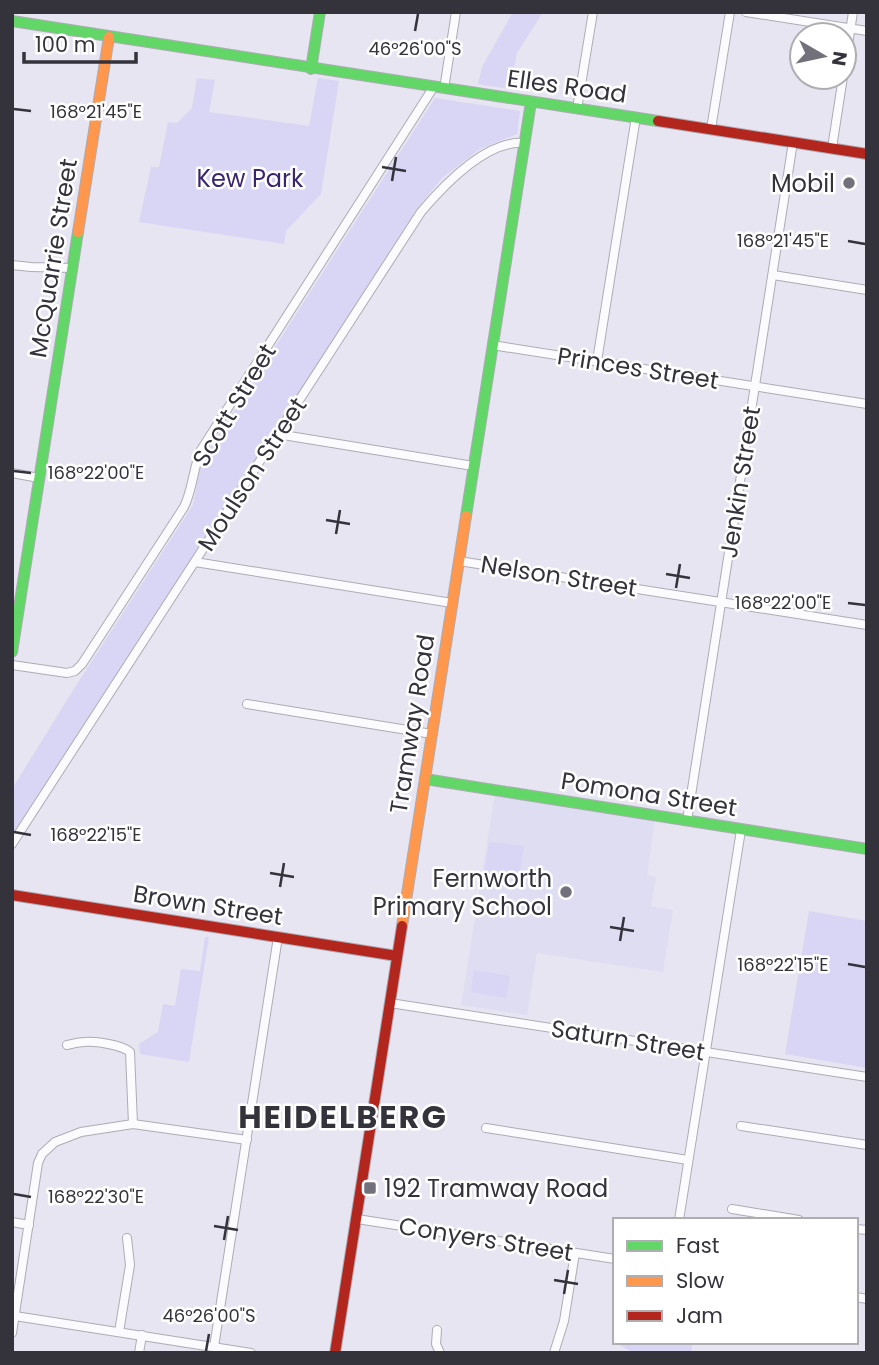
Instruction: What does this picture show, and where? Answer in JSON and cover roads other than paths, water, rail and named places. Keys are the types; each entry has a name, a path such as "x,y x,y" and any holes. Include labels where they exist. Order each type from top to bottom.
{"street":[{"path":"312,69 320,12"},
{"path":"439,88 456,12"},
{"path":"577,109 593,12"},
{"path":"711,129 730,12"},
{"path":"746,12 801,21"},
{"name":"Elles Road","path":"12,22 867,154"},
{"name":"McQuarrie Street","path":"12,652 109,37"},
{"name":"Scott Street","path":"12,665 67,673 75,671 82,664 184,507 201,450 439,88"},
{"path":"832,148 841,91"},
{"name":"Tramway Road","path":"335,1353 531,102"},
{"path":"597,361 636,117"},
{"name":"Moulson Street","path":"12,844 421,212 442,188 468,166 498,148 514,142 524,143"},
{"name":"Jenkin Street","path":"687,821 793,142"},
{"path":"12,265 73,268"},
{"path":"773,275 867,290"},
{"name":"Princes Street","path":"492,345 867,404"},
{"path":"277,435 473,466"},
{"path":"12,474 39,478"},
{"name":"Nelson Street","path":"458,561 867,625"},
{"path":"195,562 452,603"},
{"path":"247,704 432,734"},
{"name":"Pomona Street","path":"425,779 867,849"},
{"path":"679,1218 741,830"},
{"name":"Brown Street","path":"12,895 397,956"},
{"path":"214,1347 278,937"},
{"name":"Saturn Street","path":"390,1003 867,1077"},
{"path":"67,1045 85,1041 120,1046 130,1052 133,1124"},
{"path":"12,1333 38,1163 47,1148 81,1132 133,1124 247,1140"},
{"path":"741,1126 867,1145"},
{"path":"485,1128 688,1160"},
{"path":"732,1209 787,1218"},
{"name":"Conyers Street","path":"356,1219 613,1259"},
{"path":"12,1222 29,1225"},
{"path":"119,1332 130,1265 127,1238"},
{"path":"554,1353 564,1321 575,1253"},
{"path":"15,1315 251,1353"},
{"path":"437,1330 436,1344 439,1353"},
{"path":"139,1353 142,1335"}],"place":[{"name":"Mobil","path":"849,183"},
{"name":"Fernworth Primary School","path":"566,892"},
{"name":"192 Tramway Road","path":"370,1188"}],"district":[{"name":"HEIDELBERG","path":"343,1116"}],"park label":[{"name":"Kew Park","path":"250,178"}]}
